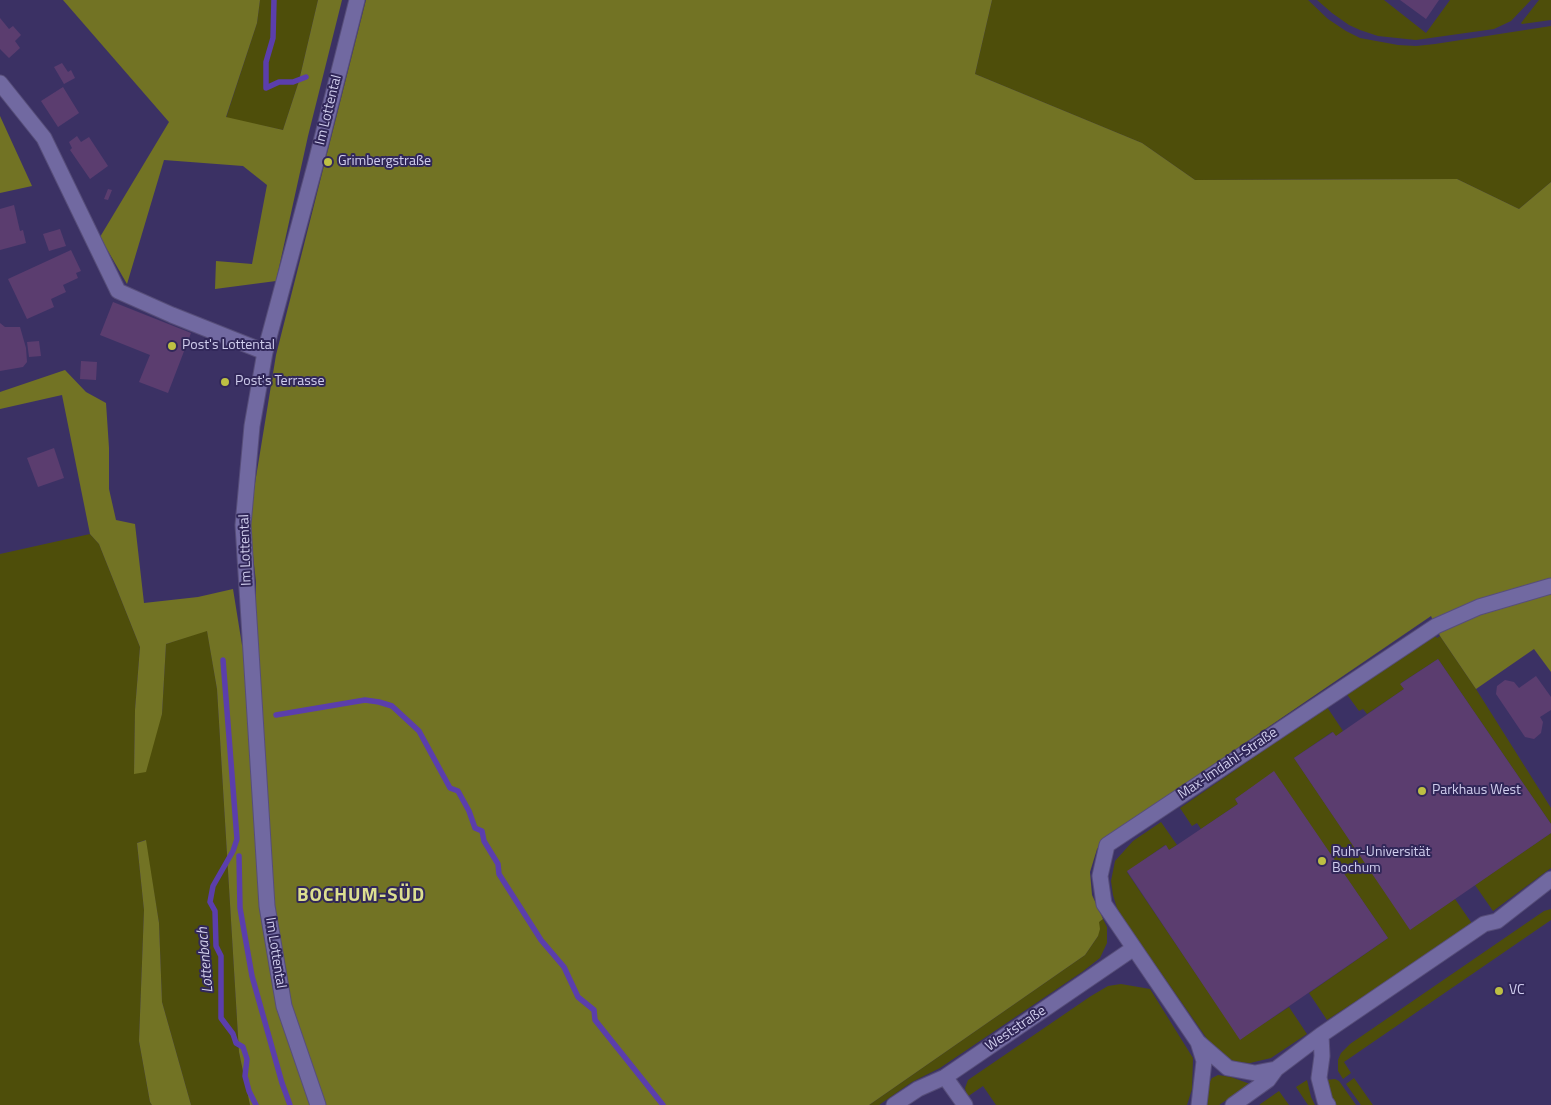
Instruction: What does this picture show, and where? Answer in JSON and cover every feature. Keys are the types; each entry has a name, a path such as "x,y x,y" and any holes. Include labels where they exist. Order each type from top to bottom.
{"street":[{"name":"Im Lottental","path":"318,1105 284,1006 267,906 243,525 252,426 265,352 357,0"},
{"path":"0,83 44,138 118,291 265,352"},
{"name":"Max-Imdahl-Straße","path":"1276,1069 1255,1072 1228,1068 1198,1042 1104,904 1100,876 1107,845 1436,626 1479,607 1551,586"},
{"path":"1233,1105 1268,1080 1276,1069 1321,1035 1484,924 1497,921 1551,879"},
{"name":"Weststraße","path":"894,1105 918,1089 945,1077 1134,948"},
{"path":"1321,1035 1322,1056 1319,1078 1325,1101 1328,1105"},
{"name":"Max-Imdahl-Straße","path":"1198,1042 1204,1061 1199,1105"},
{"path":"945,1077 965,1105"}],"shaded area":[{"path":"63,0 260,0 257,23 226,117 283,130 299,81 318,0 342,0 308,136 276,281 215,289 216,261 252,264 267,185 243,166 164,160 127,284 100,237 169,122"},
{"path":"260,0 318,0 299,81 283,130 226,118 257,23"},
{"path":"366,0 992,0 975,74 1142,143 1195,180 1457,179 1519,209 1551,182 1551,672 1534,649 1476,689 1440,636 1431,616 1104,839 1097,849 1090,872 1092,895 1103,919 1099,922 1098,936 1085,955 869,1105 250,1105 239,1052 217,689 207,631 166,644 162,714 146,772 134,774 135,710 140,647 99,544 90,534 62,395 0,409 0,392 65,370 86,392 106,403 109,489 116,520 135,524 144,603 198,597 233,589 242,645 256,620 256,582 249,520 276,355"},
{"path":"992,0 1308,0 1328,19 1360,38 1398,45 1416,46 1551,26 1551,182 1519,209 1457,179 1195,180 1142,143 975,74"},
{"path":"1317,0 1384,0 1426,33 1450,0 1531,0 1511,21 1494,29 1416,40 1378,36 1360,30 1349,25"},
{"path":"1539,0 1551,0 1551,20 1522,24 1521,23"},
{"path":"0,116 32,186 0,193"},
{"path":"90,534 99,544 140,647 135,710 134,773 162,714 166,644 207,630 217,689 239,1052 250,1105 191,1105 162,1002 159,923 145,840 137,843 144,910 139,1041 152,1105 0,1105 0,554"},
{"path":"1435,636 1437,638 1440,636 1476,689 1551,808 1551,824 1438,659 1401,683 1404,689 1367,714 1363,709 1359,711 1346,693"},
{"path":"1327,707 1343,731 1336,736 1332,732 1294,758 1410,929 1455,899 1473,925 1327,1020 1309,993 1388,938 1274,772 1235,799 1238,804 1201,829 1197,823 1192,826 1180,808"},
{"path":"1161,822 1177,845 1169,850 1165,845 1127,872 1240,1039 1289,1007 1307,1034 1271,1058 1250,1063 1237,1062 1226,1058 1212,1046 1117,908 1111,881 1115,861 1133,841"},
{"path":"1551,833 1551,868 1493,911 1475,885"},
{"path":"146,840 159,923 162,1002 191,1105 152,1105 139,1041 144,910 137,843"},
{"path":"1551,909 1551,920 1344,1062 1351,1073 1343,1079 1338,1071 1338,1060 1341,1053 1350,1044 1544,911"},
{"path":"1103,919 1107,927 1107,943 1100,958 940,1068 912,1082 879,1105 869,1105 1085,955 1098,936 1098,922"},
{"path":"1121,984 1150,989 1193,1058 1192,1089 1187,1105 996,1105 983,1086 967,1097 965,1088 968,1080 1091,996 1108,986"},
{"path":"1218,1075 1231,1077 1250,1084 1219,1105 1206,1105 1208,1085 1212,1078"},
{"path":"1354,1078 1373,1105 1361,1105 1346,1084"},
{"path":"1335,1079 1339,1081 1356,1105 1334,1105 1326,1080"},
{"path":"1307,1080 1315,1105 1308,1105 1296,1087"},
{"path":"1279,1091 1289,1105 1259,1105"}],"building":[{"path":"1400,0 1439,0 1426,19"},
{"path":"0,18 9,29 13,26 21,35 15,41 20,48 9,58 0,49"},
{"path":"62,63 68,72 71,70 75,78 64,84 54,67"},
{"path":"63,87 79,113 58,127 41,101"},
{"path":"77,136 81,142 89,137 108,166 90,179 70,150 72,148 69,142"},
{"path":"108,189 112,190 108,200 104,199"},
{"path":"14,205 20,231 23,230 26,243 0,250 0,209"},
{"path":"60,229 66,246 49,251 43,234"},
{"path":"71,250 81,271 76,273 78,278 63,285 66,292 51,299 54,307 27,319 8,279"},
{"path":"113,302 191,333 168,393 139,382 150,355 100,335"},
{"path":"0,323 5,327 20,327 26,348 27,362 23,367 0,371"},
{"path":"39,341 41,356 29,357 27,342"},
{"path":"81,361 97,362 96,380 80,379"},
{"path":"54,448 64,478 38,487 27,458"},
{"name":"Parkhaus West","path":"1438,659 1551,824 1551,833 1410,930 1294,758 1333,732 1336,736 1404,689 1400,684"},
{"path":"1536,676 1551,697 1551,710 1540,717 1543,722 1541,733 1534,739 1525,737 1496,694 1497,686 1505,680 1514,682 1519,688"},
{"path":"1274,771 1388,938 1240,1040 1127,871 1166,845 1169,850 1238,804 1235,799"}],"waterway":[{"name":"Lottenbach","path":"274,0 273,38 266,62 266,88 279,82 293,82 306,77"},
{"name":"Lottenbach","path":"223,660 237,839 233,851 213,886 210,902 215,911 216,946 221,956 221,1018 233,1034 236,1043 243,1047 247,1059 245,1076 249,1091 256,1105"},
{"path":"276,715 365,700 392,706 419,731 450,788 458,791 469,811 475,828 482,831 484,841 498,864 499,874 541,940 564,967 578,997 594,1010 595,1020 663,1105"},
{"name":"Lottenbach","path":"239,856 240,908 252,976 290,1105"}],"place":[{"name":"Grimbergstraße","path":"328,162"},
{"name":"Post's Lottental","path":"172,346"},
{"name":"Post's Terrasse","path":"225,382"},
{"name":"Parkhaus West","path":"1422,791"},
{"name":"Ruhr-Universität Bochum","path":"1322,861"},
{"name":"VC","path":"1499,991"}],"district":[{"name":"BOCHUM-SÜD","path":"361,896"}]}
